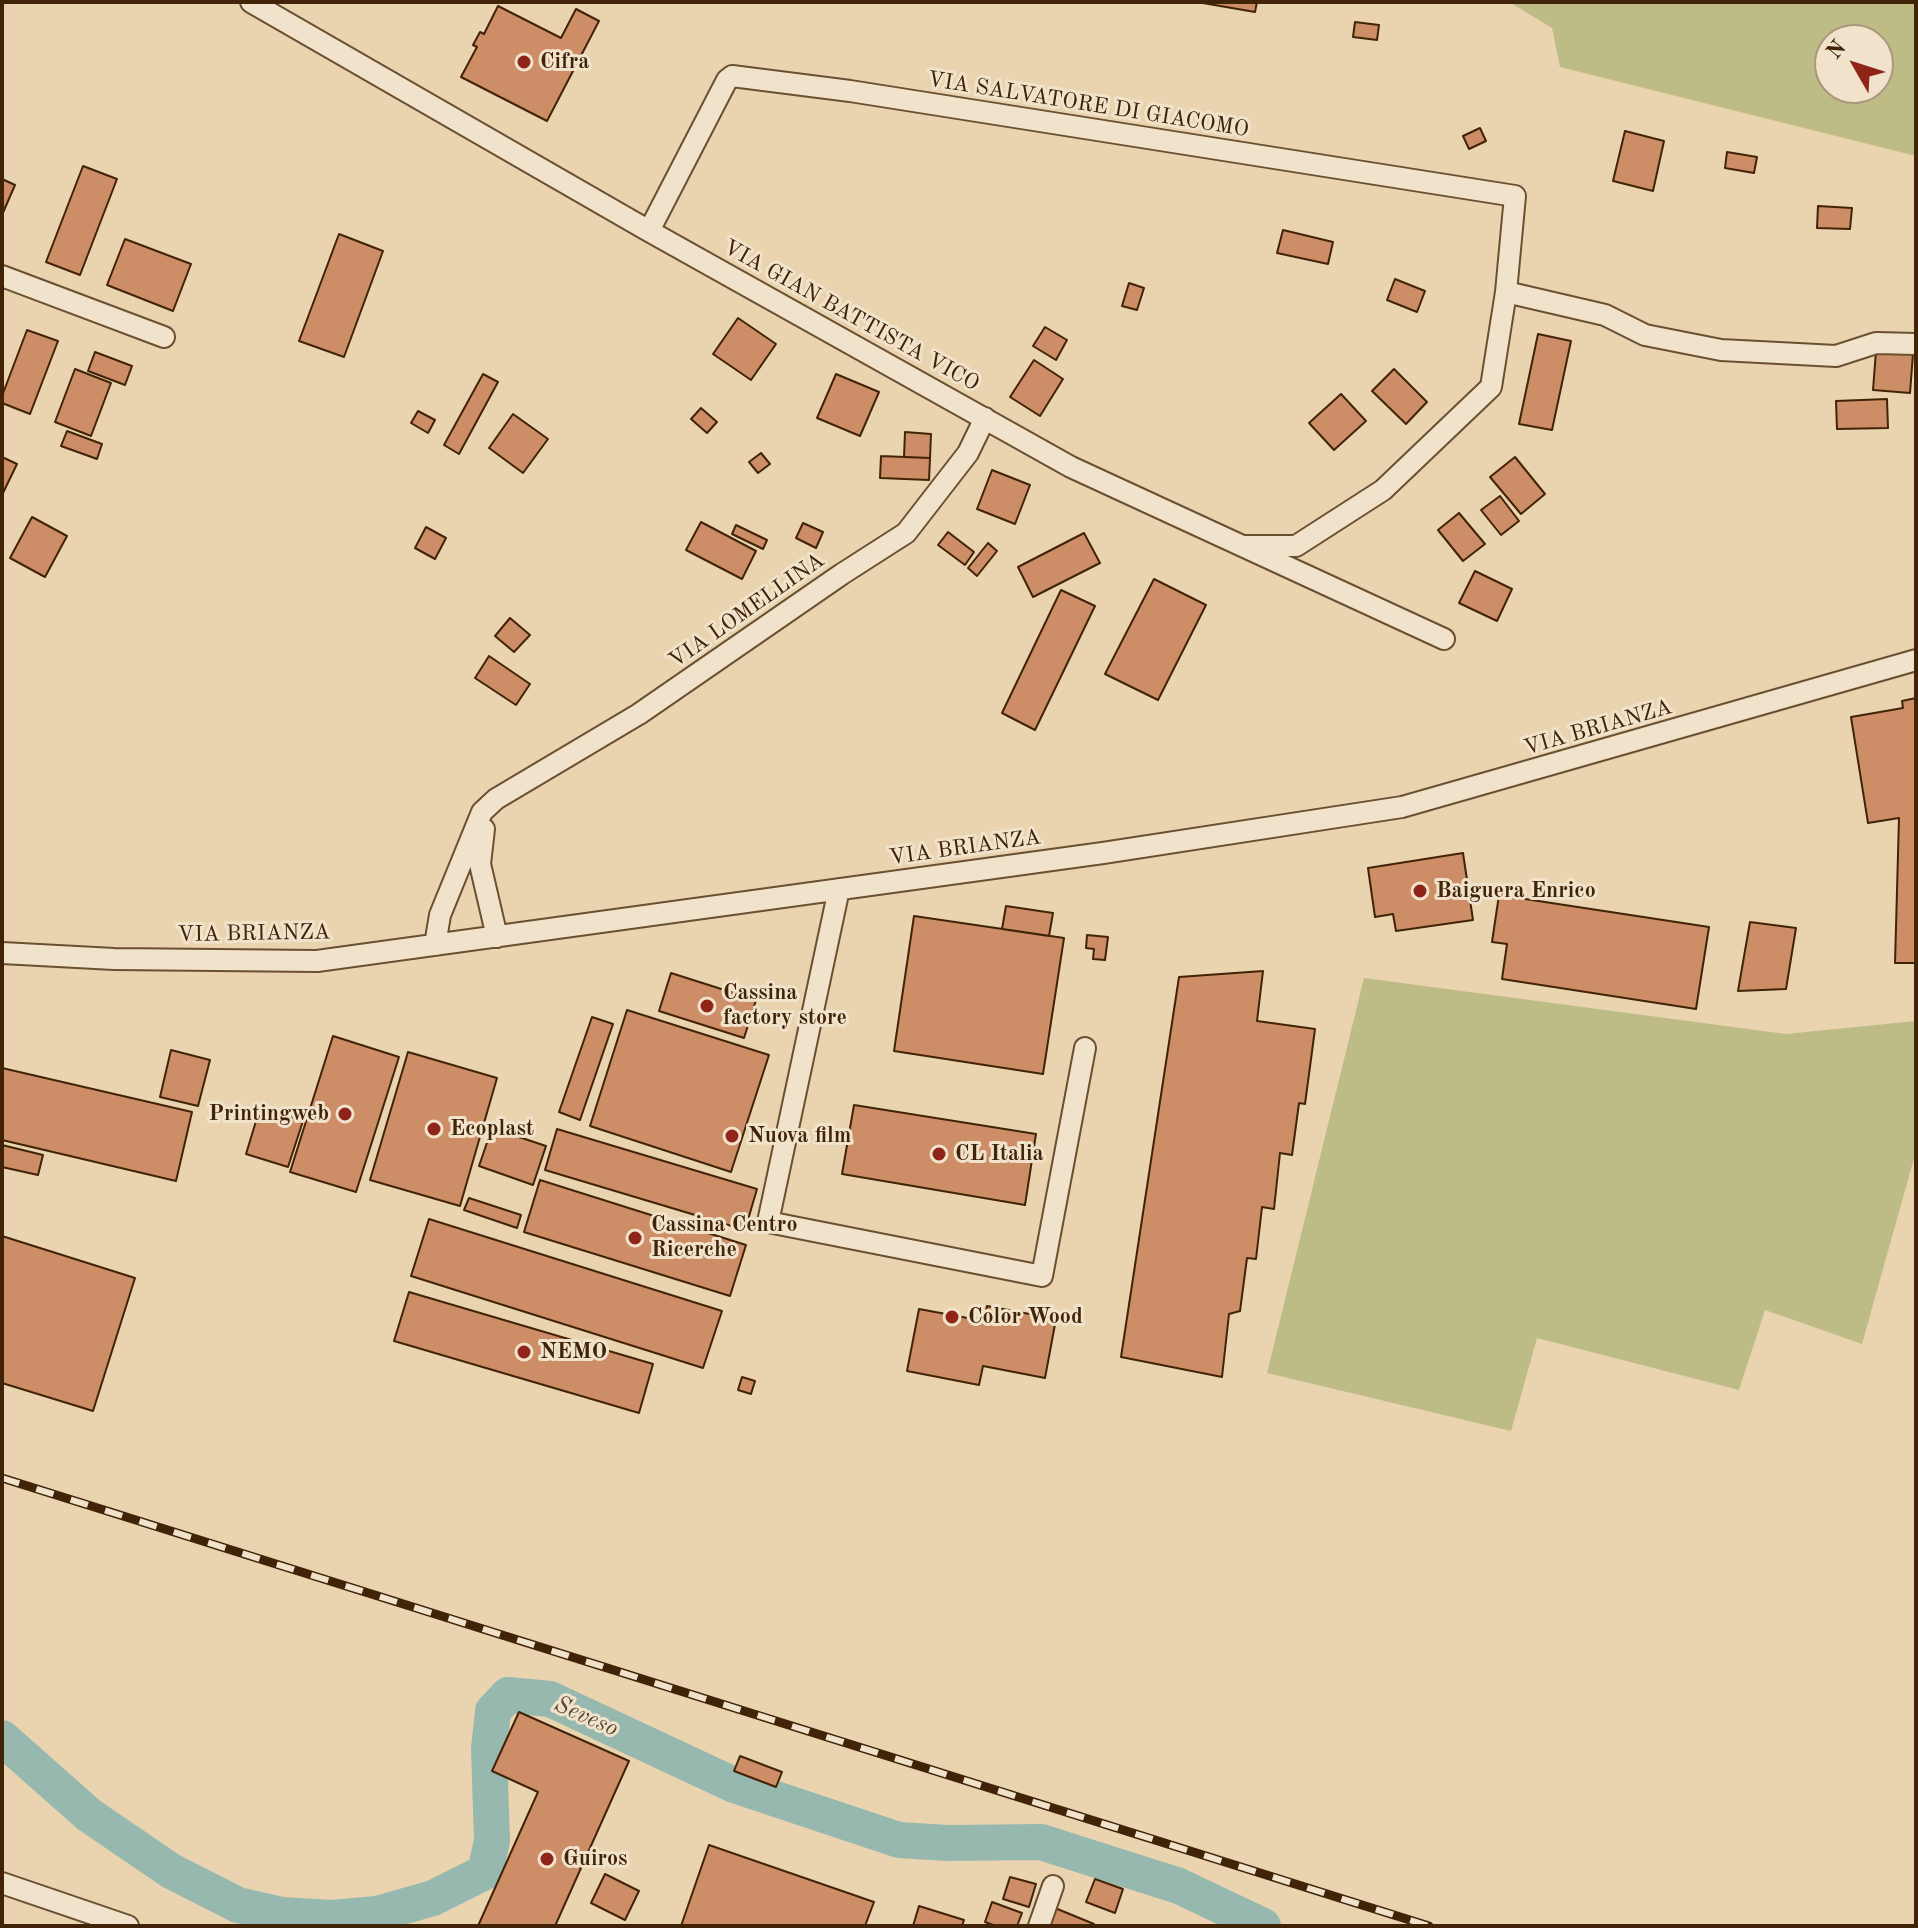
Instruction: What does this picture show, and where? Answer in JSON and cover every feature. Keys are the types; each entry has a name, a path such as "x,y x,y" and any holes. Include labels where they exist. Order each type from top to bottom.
{"street":[{"name":"VIA GIAN BATTISTA VICO","path":"251,2 649,231 1071,467 1444,639"},
{"name":"VIA SALVATORE DI GIACOMO","path":"649,231 727,80 732,76 850,91 1515,196 1506,292 1491,387 1383,490 1296,546 1243,546"},
{"path":"2,276 164,337"},
{"path":"1506,292 1605,315 1645,335 1721,350 1836,356 1876,343 1916,344"},
{"name":"VIA LOMELLINA","path":"435,945 440,915 482,812 496,799 639,714 906,533 968,453 985,418"},
{"name":"VIA BRIANZA","path":"2,953 114,959 317,961 1103,853 1402,807 1916,660"},
{"path":"496,799 484,825 480,864 497,937"},
{"path":"839,889 768,1222 1042,1276 1085,1048"},
{"path":"2,1883 128,1926"},
{"path":"1039,1926 1053,1886"}],"shaded area":[{"path":"1509,2 1916,2 1916,156 1560,67 1552,28"},
{"path":"1364,978 1786,1034 1916,1021 1916,1151 1862,1344 1765,1310 1739,1390 1537,1338 1511,1431 1267,1373"}],"building":[{"path":"1197,2 1257,2 1255,12"},
{"name":"Cifra","path":"498,6 561,38 576,9 599,21 547,121 461,77 477,47 473,45 480,32 484,34"},
{"path":"1355,22 1379,25 1377,40 1353,37"},
{"path":"1480,128 1486,141 1469,149 1463,136"},
{"path":"1625,131 1664,141 1653,191 1613,181"},
{"path":"1727,152 1757,157 1754,173 1725,168"},
{"path":"83,166 117,179 80,275 46,262"},
{"path":"2,179 15,185 2,215"},
{"path":"1818,206 1852,208 1850,229 1817,228"},
{"path":"1283,230 1333,242 1328,264 1277,253"},
{"path":"339,234 383,251 344,357 299,341"},
{"path":"125,239 191,264 173,311 107,285"},
{"path":"1395,279 1425,291 1417,312 1387,300"},
{"path":"1129,283 1144,288 1137,310 1122,306"},
{"path":"738,318 776,344 751,380 713,354"},
{"path":"1045,327 1067,340 1056,360 1033,346"},
{"path":"27,330 58,341 30,414 2,403"},
{"path":"1538,334 1571,341 1552,430 1519,424"},
{"path":"1876,351 1913,354 1910,393 1873,390"},
{"path":"95,352 132,366 125,385 88,371"},
{"path":"1034,360 1063,379 1040,416 1010,397"},
{"path":"75,369 111,383 91,436 55,422"},
{"path":"1394,369 1427,402 1406,424 1372,391"},
{"path":"483,374 498,382 459,454 444,445"},
{"path":"836,374 879,392 860,436 817,418"},
{"path":"1341,394 1366,421 1334,450 1309,423"},
{"path":"1887,399 1888,428 1837,429 1836,401"},
{"path":"701,408 717,422 707,433 691,419"},
{"path":"418,411 435,420 428,433 411,423"},
{"path":"513,414 548,439 523,473 489,448"},
{"path":"67,431 102,444 97,459 61,446"},
{"path":"905,432 931,434 930,458 904,457"},
{"path":"761,453 770,464 758,473 749,462"},
{"path":"881,456 930,458 929,480 880,478"},
{"path":"2,457 17,464 2,495"},
{"path":"1515,457 1545,494 1521,514 1490,477"},
{"path":"992,470 1030,485 1015,524 977,509"},
{"path":"1500,496 1519,521 1501,535 1481,510"},
{"path":"1459,513 1485,544 1463,561 1438,530"},
{"path":"32,517 67,536 45,577 10,558"},
{"path":"701,522 756,551 742,579 686,550"},
{"path":"803,523 823,532 816,548 796,538"},
{"path":"736,525 767,540 763,549 732,534"},
{"path":"426,527 446,538 435,559 415,548"},
{"path":"948,532 974,552 965,565 938,545"},
{"path":"1084,533 1100,563 1033,597 1018,567"},
{"path":"988,543 997,551 977,576 968,568"},
{"path":"1475,571 1512,589 1497,621 1459,603"},
{"path":"1154,579 1206,605 1158,700 1105,674"},
{"path":"1061,590 1095,606 1035,730 1002,713"},
{"path":"510,618 530,635 514,652 495,636"},
{"path":"489,656 530,684 516,705 475,678"},
{"path":"1916,698 1916,963 1895,963 1899,818 1868,823 1851,717 1903,708 1902,701"},
{"name":"Baiguera Enrico","path":"1463,853 1473,920 1396,931 1393,914 1375,917 1368,868"},
{"path":"1499,895 1709,927 1696,1009 1502,979 1507,944 1492,942"},
{"path":"1006,906 1053,913 1049,936 1002,929"},
{"path":"914,916 1064,938 1043,1074 894,1051"},
{"path":"1750,922 1796,928 1786,989 1738,991"},
{"path":"1087,935 1108,937 1105,960 1093,959 1094,949 1086,948"},
{"path":"1263,971 1257,1021 1315,1029 1305,1104 1299,1103 1292,1155 1280,1153 1274,1209 1262,1207 1256,1259 1247,1258 1240,1311 1229,1314 1222,1377 1121,1357 1179,977"},
{"name":"Cassina factory store","path":"671,973 756,1000 744,1038 659,1011"},
{"path":"627,1010 769,1055 731,1172 590,1126"},
{"path":"592,1017 613,1024 580,1120 559,1112"},
{"name":"Printingweb","path":"333,1036 399,1057 356,1192 290,1172"},
{"path":"171,1050 210,1060 198,1106 160,1097"},
{"name":"Ecoplast","path":"408,1052 497,1078 460,1206 370,1180"},
{"path":"2,1068 192,1112 176,1181 2,1140"},
{"name":"CL Italia","path":"854,1105 1036,1134 1025,1205 842,1174"},
{"path":"260,1108 303,1121 288,1167 246,1154"},
{"path":"492,1128 546,1146 533,1185 479,1166"},
{"path":"557,1129 757,1189 745,1230 545,1170"},
{"path":"2,1145 43,1155 38,1175 2,1167"},
{"name":"Cassina Centro Ricerche","path":"540,1180 746,1245 730,1296 524,1232"},
{"path":"469,1198 521,1215 517,1228 464,1210"},
{"path":"429,1219 722,1311 703,1368 411,1276"},
{"path":"2,1236 135,1278 93,1411 2,1383"},
{"name":"NEMO","path":"409,1292 653,1364 639,1413 394,1341"},
{"path":"987,1306 1056,1319 1045,1378 983,1366 979,1385 907,1371 919,1309 984,1321"},
{"path":"742,1377 755,1381 751,1394 738,1390"},
{"name":"Guiros","path":"519,1712 629,1761 555,1926 478,1926 538,1792 492,1771"},
{"path":"740,1756 782,1772 776,1787 734,1771"},
{"path":"709,1845 874,1902 865,1926 681,1926"},
{"path":"605,1874 639,1891 625,1920 591,1903"},
{"path":"1010,1877 1036,1884 1029,1907 1003,1899"},
{"path":"1095,1879 1123,1889 1115,1913 1086,1902"},
{"path":"992,1902 1022,1913 1017,1926 996,1926 985,1922"},
{"path":"919,1906 964,1920 962,1926 913,1926"},
{"path":"1055,1908 1094,1924 1048,1926"}],"waterway":[{"name":"Seveso","path":"2,1738 89,1815 171,1871 238,1905 282,1915 331,1918 377,1914 433,1898 485,1872 492,1841 489,1749 493,1711 508,1695 550,1699 734,1785 899,1840 1041,1842 1179,1886 1263,1926"}],"railway":[{"path":"2,1478 1429,1926"}],"place":[{"name":"Cifra","path":"524,62"},
{"name":"Baiguera Enrico","path":"1420,891"},
{"name":"Cassina factory store","path":"707,1006"},
{"name":"Printingweb","path":"345,1114"},
{"name":"Ecoplast","path":"434,1129"},
{"name":"Nuova film","path":"732,1136"},
{"name":"CL Italia","path":"939,1154"},
{"name":"Cassina Centro Ricerche","path":"635,1238"},
{"name":"Color Wood","path":"952,1317"},
{"name":"NEMO","path":"524,1352"},
{"name":"Guiros","path":"547,1859"}]}
